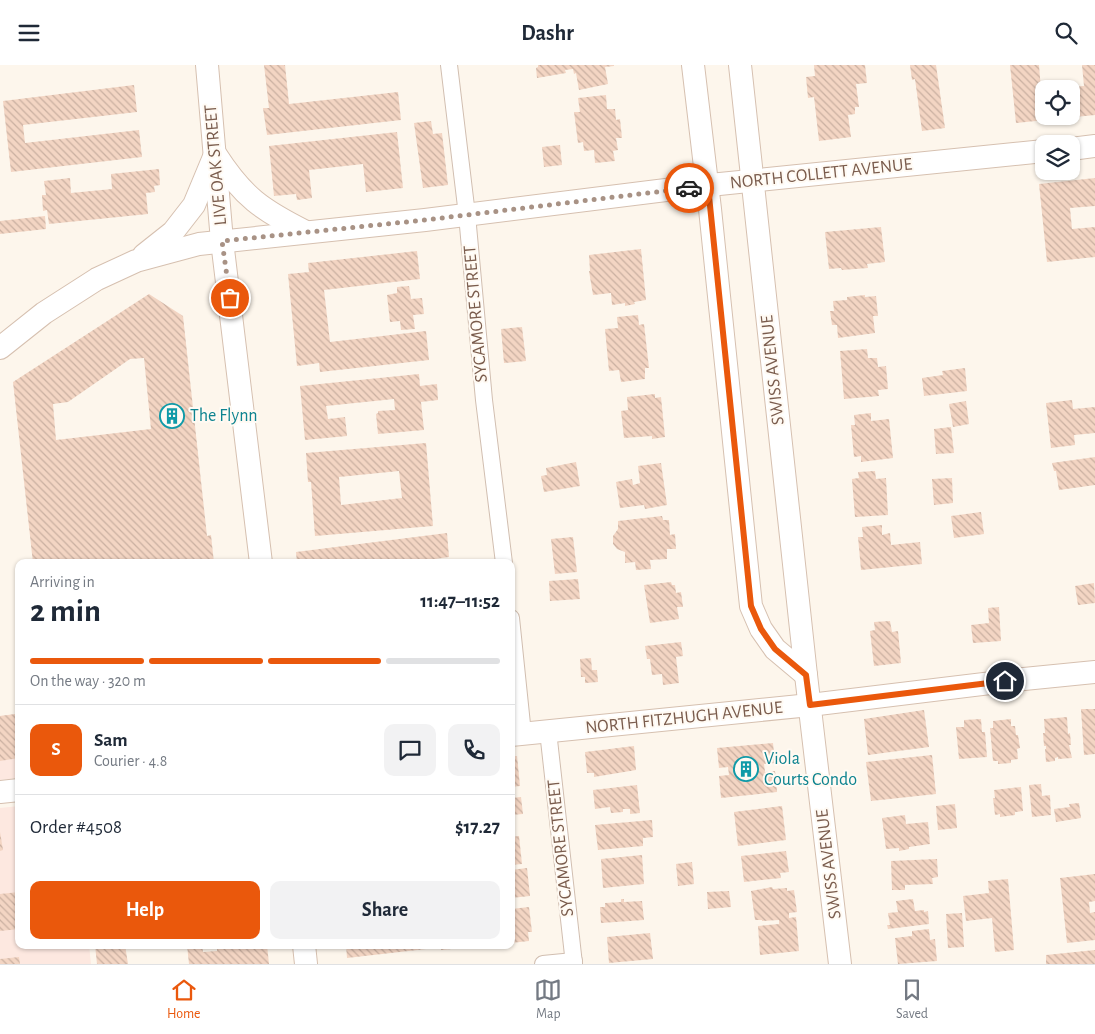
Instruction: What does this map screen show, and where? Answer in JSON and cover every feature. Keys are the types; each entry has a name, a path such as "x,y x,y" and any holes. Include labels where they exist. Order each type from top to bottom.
{"street":[{"name":"LIVE OAK STREET","path":"207,65 222,241 261,559"},
{"name":"SYCAMORE STREET","path":"449,65 467,215 484,400 504,559"},
{"path":"693,65 708,186 751,606 761,629 775,649 806,675"},
{"name":"SWISS AVENUE","path":"740,65 806,675 840,964"},
{"path":"1080,148 1095,146"},
{"name":"NORTH COLLETT AVENUE","path":"0,348 44,313 97,279 136,261 199,244 467,215 752,181 1035,152"},
{"path":"216,154 230,176 253,201 272,215 306,233"},
{"path":"136,261 173,232 194,205 216,154"},
{"name":"NORTH FITZHUGH AVENUE","path":"517,734 810,705 1095,672"},
{"path":"515,695 517,734"},
{"name":"SYCAMORE STREET","path":"548,731 574,963"},
{"path":"0,791 15,790"},
{"path":"304,949 306,964"},
{"path":"544,964 574,963"}],"shaded area":[{"path":"15,714 15,778 0,780 0,716"},
{"path":"15,806 15,949 89,949 91,964 0,964 0,808"}],"building":[{"path":"264,65 285,65 289,104 398,92 401,120 267,135 263,108 269,108"},
{"path":"538,65 614,66 605,67 608,84 579,90 576,73 574,74 573,69 565,70 566,73 537,78 536,68"},
{"path":"814,65 865,65 867,83 856,84 859,107 855,107 855,114 848,115 851,137 819,141 814,97 808,98 806,77 815,76"},
{"path":"910,65 936,65 945,128 922,131 915,79 912,80"},
{"path":"1010,65 1039,65 1040,80 1035,80 1035,121 1016,123"},
{"path":"1082,65 1095,65 1095,115 1080,117 1080,86 1084,86"},
{"path":"134,85 137,112 23,125 25,143 139,130 142,157 11,172 3,101"},
{"path":"606,95 607,109 615,109 616,120 620,119 622,138 616,138 618,150 613,151 615,161 595,163 594,150 584,151 583,142 578,143 574,112 580,112 578,98"},
{"path":"431,121 433,134 442,133 448,185 423,188 414,123"},
{"path":"397,132 403,188 366,192 363,164 309,170 312,198 297,200 296,194 274,196 269,146"},
{"path":"560,145 562,165 544,167 542,147"},
{"path":"159,169 160,185 154,186 155,192 146,193 148,214 49,224 47,210 43,211 42,195 46,195 44,181 70,178 71,193 112,189 111,174"},
{"path":"1095,178 1095,206 1070,208 1072,229 1095,227 1095,257 1047,262 1039,184"},
{"path":"45,216 46,229 0,234 0,221"},
{"path":"881,227 885,262 867,264 868,268 829,269 825,232"},
{"path":"641,249 646,300 625,306 625,303 612,305 611,293 593,295 589,271 589,255"},
{"path":"417,251 420,279 324,290 330,342 426,331 429,360 320,372 319,363 297,366 288,274 309,272 308,263"},
{"path":"409,286 411,299 422,298 424,314 413,315 415,329 401,330 400,321 390,322 387,295 397,293 397,287"},
{"name":"The Flynn","path":"149,294 183,316 207,536 211,535 214,559 33,559 13,382","holes":["144,358 151,429 56,440 53,404 68,402 130,359"]},
{"path":"865,295 865,297 876,296 878,316 873,316 875,333 838,338 837,325 832,325 830,311 834,311 833,301 847,300 847,297"},
{"path":"638,315 639,325 644,324 649,368 645,368 645,379 621,382 619,370 609,371 605,329 618,328 617,317"},
{"path":"522,327 526,361 504,363 501,329"},
{"path":"867,349 868,358 877,358 878,367 886,366 888,389 878,390 879,396 844,399 840,351"},
{"path":"965,368 967,391 924,396 922,378 943,375 942,371"},
{"path":"419,374 420,386 437,384 438,400 421,402 424,430 378,434 376,414 378,411 395,410 394,399 326,406 328,419 345,417 347,436 305,440 300,386"},
{"path":"655,394 655,398 661,397 665,437 652,439 652,436 624,438 621,411 628,410 627,397"},
{"path":"1072,400 1073,409 1095,407 1095,433 1074,435 1075,445 1051,448 1046,403"},
{"path":"966,401 969,424 953,427 949,404"},
{"path":"871,413 871,421 889,419 893,458 861,462 861,456 854,457 851,425 855,425 854,415"},
{"path":"951,427 954,453 936,454 934,429"},
{"path":"426,443 433,526 315,536 311,482 308,482 306,453","holes":["399,471 402,498 341,505 339,477"]},
{"path":"1095,457 1095,485 1059,490 1056,471 1054,471 1052,463"},
{"path":"576,462 580,486 544,492 541,476 547,475 546,468"},
{"path":"661,463 667,505 645,509 644,505 620,508 616,482 632,479 633,485 640,483 638,466"},
{"path":"875,471 876,479 886,478 888,515 855,517 852,479 859,478 858,472"},
{"path":"952,478 953,503 934,505 932,479"},
{"path":"981,512 984,534 954,538 951,516"},
{"path":"662,516 663,520 669,520 670,535 675,534 676,549 667,549 667,559 650,560 651,569 636,570 635,562 625,563 625,552 617,549 613,544 613,536 618,529 618,521"},
{"path":"882,525 882,535 890,533 891,545 920,542 922,564 861,570 858,537 863,537 862,527"},
{"path":"447,533 449,557 435,559 297,559 296,552"},
{"path":"573,537 577,572 555,574 551,539"},
{"path":"578,579 580,599 550,601 549,581"},
{"path":"671,582 672,585 675,585 676,593 681,592 683,607 677,607 679,619 650,623 644,585"},
{"path":"1094,583 1095,603 1078,605 1075,586"},
{"path":"999,607 1001,641 973,643 971,625 989,623 988,608"},
{"path":"890,621 892,632 898,631 901,663 874,666 870,631 875,630 874,622"},
{"path":"681,642 683,656 676,657 679,683 663,685 662,674 652,675 650,659 647,659 645,646"},
{"path":"591,658 592,670 597,670 598,682 585,683 585,677 581,677 580,659"},
{"path":"1081,709 1095,709 1095,754 1084,755"},
{"path":"924,710 929,747 868,755 864,719"},
{"path":"15,714 15,759 0,761 0,716"},
{"path":"1067,717 1072,758 1058,759 1058,757 1055,758 1055,761 1046,762 1046,746 1044,746 1043,733 1045,733 1044,719"},
{"path":"981,719 982,732 985,732 987,757 959,759 956,727 964,727 964,720"},
{"path":"1011,719 1011,726 1015,726 1016,735 1018,735 1020,748 1017,749 1018,759 1011,760 1011,763 998,764 998,761 993,761 990,728 993,728 993,721"},
{"name":"Viola Courts Condo","path":"773,743 775,763 764,764 765,772 775,771 777,792 721,798 719,776 729,775 728,767 719,768 717,748"},
{"path":"634,746 636,770 594,777 594,773 587,773 585,752"},
{"path":"932,755 936,794 871,801 866,762"},
{"path":"515,756 517,756 520,786 515,787"},
{"path":"1041,784 1042,796 1050,795 1051,815 1032,817 1029,785"},
{"path":"637,785 640,813 630,814 630,809 623,809 623,812 611,813 610,807 595,809 593,790"},
{"path":"1021,787 1023,811 1015,812 1015,815 1000,817 1000,814 995,815 994,790"},
{"path":"521,797 523,814 515,815 515,798"},
{"path":"1079,803 1081,818 1056,822 1054,809 1070,807 1069,804"},
{"path":"955,804 957,828 938,830 936,806"},
{"path":"782,806 786,840 738,846 734,812"},
{"path":"905,815 906,824 928,822 930,844 909,847 909,849 899,851 899,848 886,849 882,818"},
{"path":"652,820 653,837 643,838 643,846 598,850 595,825"},
{"path":"0,832 3,850 0,851"},
{"path":"515,836 519,836 522,864 515,865"},
{"path":"786,851 789,872 780,873 781,878 744,882 741,856"},
{"path":"642,855 644,884 603,888 601,859"},
{"path":"937,859 938,877 932,878 933,884 905,885 905,890 892,890 891,861"},
{"path":"692,862 694,884 678,886 676,864"},
{"path":"527,868 530,896 515,898 515,870"},
{"path":"1095,874 1095,901 1089,902 1090,913 1095,912 1095,940 1067,943 1060,878"},
{"path":"1008,879 1014,950 995,952 992,918 966,921 963,896 989,893 988,881"},
{"path":"772,887 773,889 787,888 787,891 794,890 797,912 789,913 789,918 796,917 799,951 760,955 758,926 779,924 779,920 755,920 751,891"},
{"path":"729,891 731,907 708,909 707,892"},
{"path":"15,892 15,929 0,931 0,894"},
{"path":"621,899 624,899 624,902 642,901 644,920 601,923 600,907 605,907 605,903 621,902"},
{"path":"913,899 915,911 928,911 929,924 888,929 887,925 890,925 888,913 898,912 896,901"},
{"path":"529,907 532,932 528,932 529,941 515,943 515,909"},
{"path":"962,913 964,947 948,948 946,914"},
{"path":"929,929 930,940 935,939 937,961 898,964 895,938 912,936 912,931"},
{"path":"650,933 653,959 609,963 607,937"},
{"path":"95,949 126,949 128,964 97,964"},
{"path":"187,949 203,949 203,952 217,951 217,949 267,949 269,964 189,964"},
{"path":"346,949 426,949 347,958"},
{"path":"1095,950 1095,964 1046,964 1046,955"},
{"path":"19,957 20,964 0,964 0,959"}],"way so far":[{"path":"230,298 222,241 425,220 689,188"}],"place":[{"name":"The Flynn","path":"172,416"},
{"name":"Viola Courts Condo","path":"746,769"}],"route":[{"path":"689,188 708,186 746,566 751,606 761,629 775,649 806,675 810,705 1005,681"}]}
